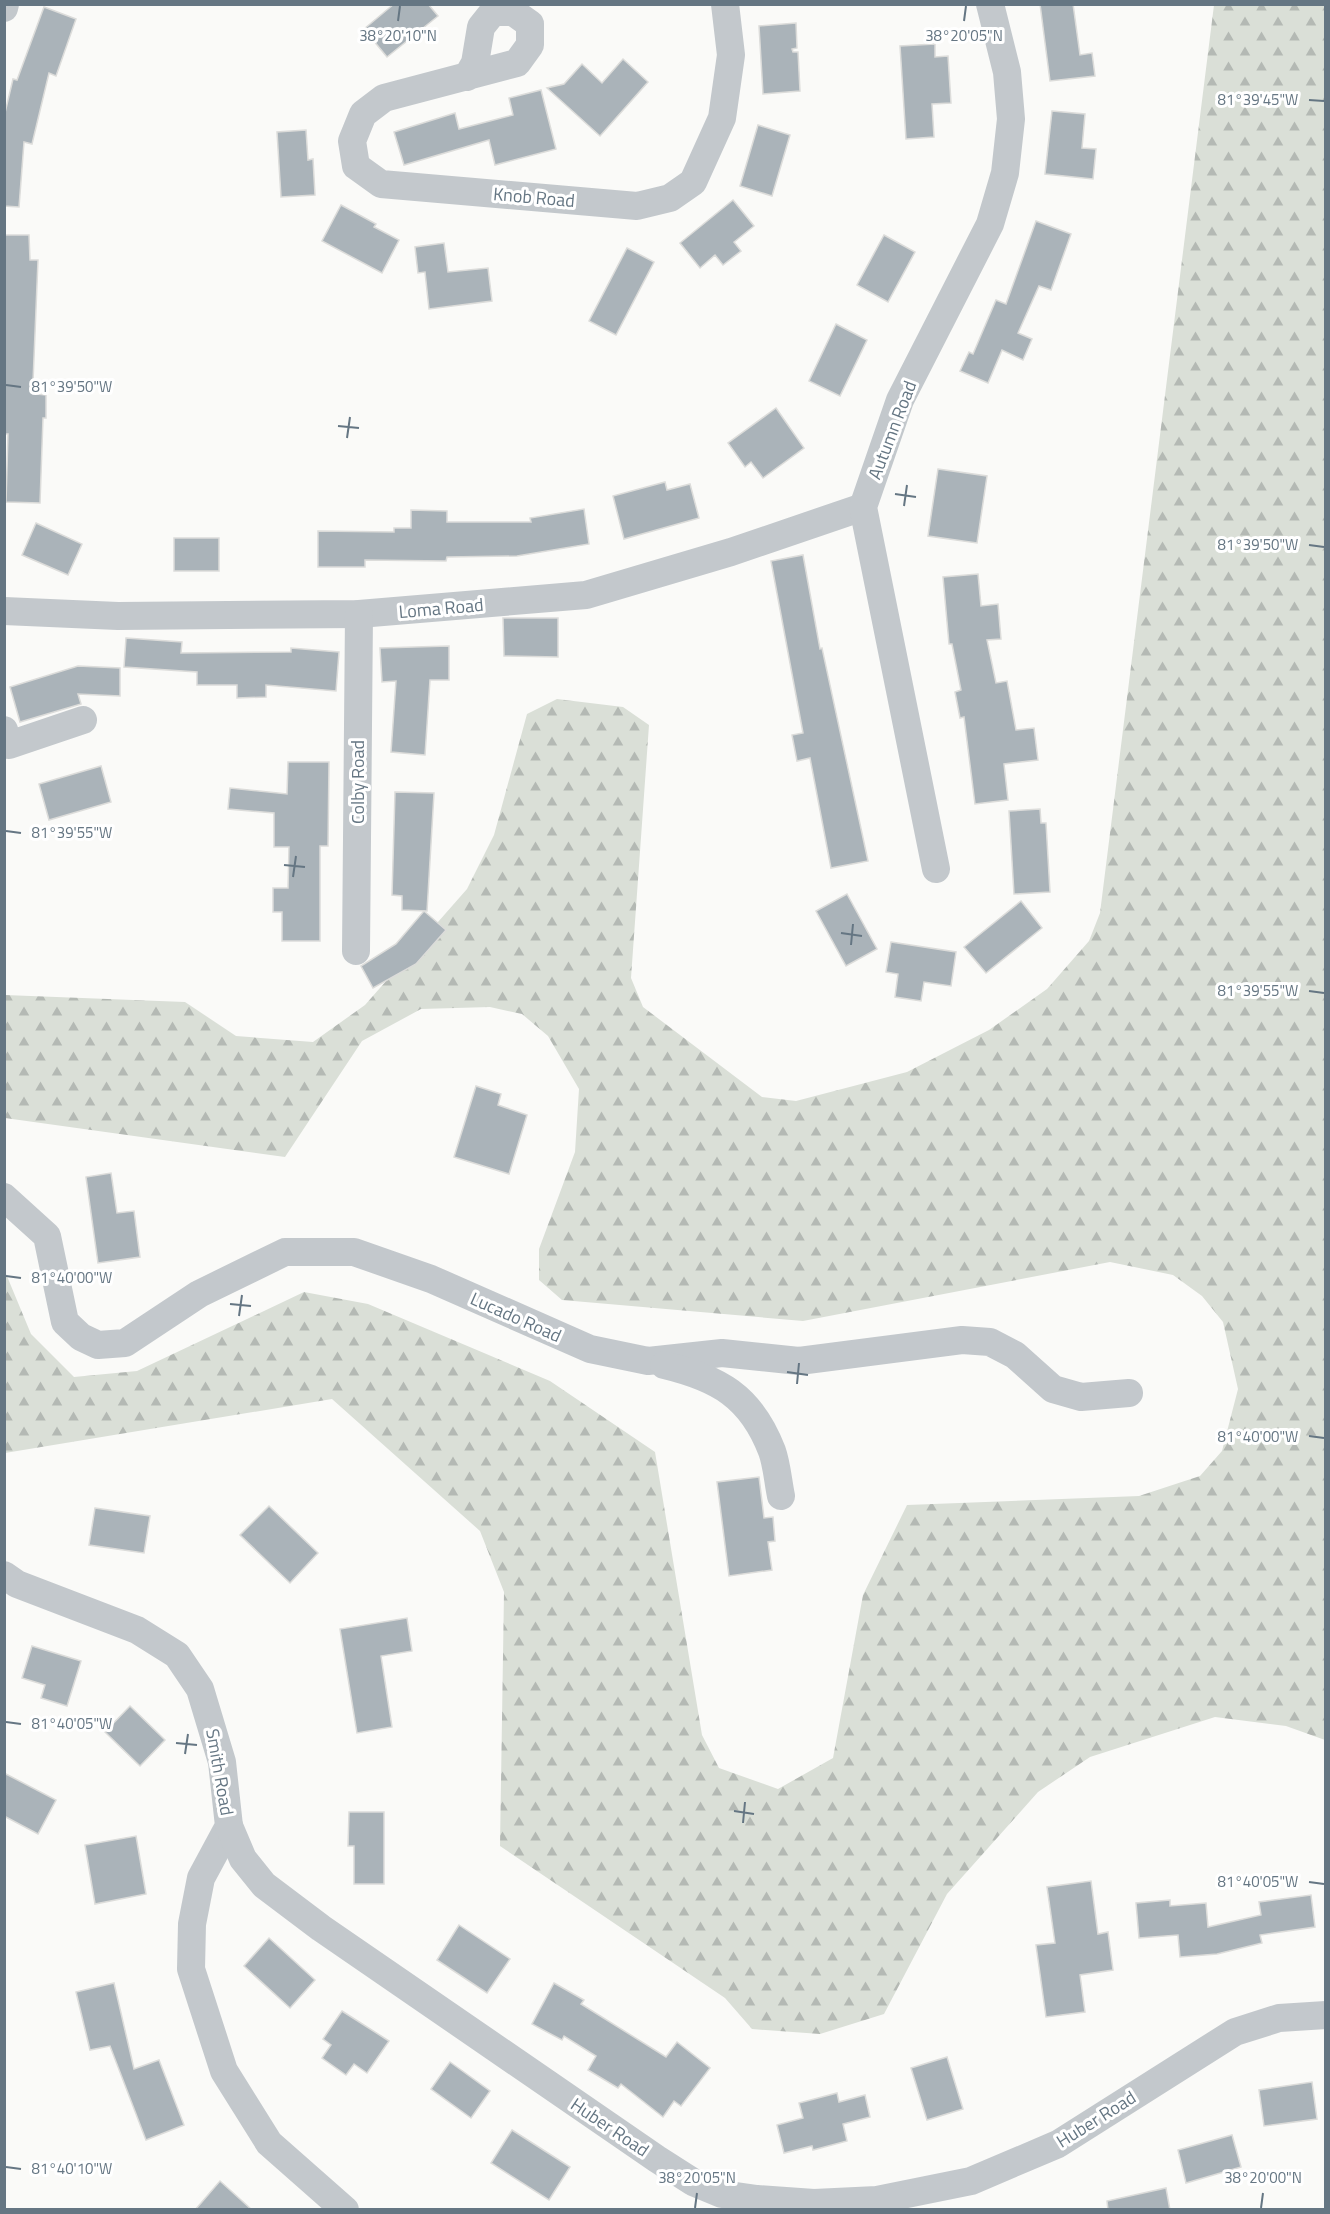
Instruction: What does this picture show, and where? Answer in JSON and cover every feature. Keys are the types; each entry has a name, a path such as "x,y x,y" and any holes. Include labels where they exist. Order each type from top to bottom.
{"street":[{"name":"Knob Road","path":"467,77 384,98 363,114 352,141 356,166 381,184 637,206 670,198 693,182 722,118 730,55 725,4"},
{"name":"Autumn Road","path":"863,507 900,400 990,224 1005,173 1011,119 1008,84 990,4"},
{"name":"Loma Road","path":"4,611 118,616 358,614 586,595 731,552 863,507"},
{"path":"863,507 936,869"},
{"name":"Colby Road","path":"356,951 358,614"},
{"path":"4,730 9,745 83,720"},
{"name":"Lucado Road","path":"4,1197 47,1236 65,1322 81,1337 98,1346 125,1343 199,1294 285,1252 354,1252 431,1278 590,1349 648,1361 722,1353 799,1361 962,1340 990,1342 1015,1355 1053,1389 1081,1397 1129,1394"},
{"path":"648,1361 689,1371 725,1386 746,1406 772,1451 781,1496"},
{"name":"Smith Road","path":"4,1575 17,1584 137,1630 177,1655 200,1689 222,1762 229,1826 201,1878 192,1924 191,1969 224,2071 269,2142 345,2210"},
{"name":"Huber Road","path":"229,1826 243,1859 264,1885 321,1928 657,2159 693,2182 722,2194 814,2203 877,2200 971,2181 1058,2144 1235,2032 1279,2018 1326,2015"}],"green space":[{"path":"1214,5 1325,5 1325,1740 1286,1726 1215,1717 1090,1757 1038,1792 947,1894 884,2014 820,2034 752,2029 725,1998 500,1846 504,1592 480,1531 332,1399 5,1453 4,1269 31,1334 74,1377 137,1371 304,1292 368,1304 550,1381 655,1452 702,1735 719,1768 778,1789 833,1758 863,1595 907,1505 1139,1496 1200,1476 1222,1451 1238,1389 1223,1322 1202,1296 1173,1275 1110,1262 803,1321 562,1300 539,1280 539,1249 575,1152 579,1089 548,1036 522,1014 490,1007 421,1009 362,1041 285,1157 5,1118 5,995 185,1002 236,1036 313,1042 365,1005 467,889 494,835 527,714 557,699 623,707 649,725 631,978 643,1007 762,1097 796,1101 907,1072 989,1030 1047,989 1089,941 1100,913"}],"building":[{"path":"394,4 428,4 438,16 387,57 364,29"},
{"path":"1040,4 1073,4 1080,55 1092,53 1095,76 1050,81"},
{"path":"44,7 76,19 56,76 49,73 32,144 24,142 19,207 4,206 4,117 13,79 17,80"},
{"path":"796,23 797,48 792,49 793,52 798,52 800,91 763,94 759,26"},
{"path":"935,44 935,57 948,56 951,103 932,104 934,137 906,139 900,46"},
{"path":"623,59 648,82 600,136 547,88 564,84 582,64 602,83"},
{"path":"541,90 556,149 495,165 489,140 404,165 394,132 455,113 459,129 513,115 509,98"},
{"path":"1052,111 1085,114 1082,148 1096,149 1093,179 1045,174"},
{"path":"758,125 790,135 772,196 740,186"},
{"path":"306,130 308,160 313,159 315,195 281,197 277,132"},
{"path":"733,200 754,226 734,242 741,251 723,265 715,255 700,268 680,243"},
{"path":"341,205 376,224 374,227 399,240 382,273 322,241"},
{"path":"1036,221 1071,234 1051,290 1039,286 1018,333 1032,339 1023,360 1002,350 988,383 960,371 969,352 973,354 996,300 1006,304"},
{"path":"4,235 29,235 30,260 38,260 33,382 37,383 37,394 46,395 40,503 6,502 8,434 4,434"},
{"path":"884,235 915,252 888,302 857,285"},
{"path":"444,243 448,272 488,268 492,301 429,309 425,272 418,273 415,247"},
{"path":"627,248 654,262 616,335 589,321"},
{"path":"836,324 867,340 840,396 809,381"},
{"path":"776,408 804,448 763,478 751,462 745,467 728,443"},
{"path":"938,469 987,476 977,543 928,536"},
{"path":"665,482 667,490 690,484 699,518 624,539 613,496"},
{"path":"584,509 589,544 517,556 447,557 446,561 365,560 365,567 318,567 318,531 394,532 394,528 411,528 411,510 447,511 447,522 531,522 530,518"},
{"path":"36,523 82,544 68,575 22,555"},
{"path":"174,538 219,538 219,571 174,571"},
{"path":"803,555 820,649 822,648 868,861 831,868 810,758 797,761 792,735 803,733 771,561"},
{"path":"978,574 981,606 998,604 1001,639 987,640 996,683 1007,681 1016,730 1034,728 1038,760 1004,764 1008,800 975,804 964,717 960,718 955,692 961,690 952,644 949,644 943,577"},
{"path":"503,618 558,618 558,657 504,656"},
{"path":"126,638 182,642 181,653 291,652 291,648 339,652 336,691 266,685 266,697 237,698 237,685 197,685 197,672 124,667"},
{"path":"449,646 449,680 430,680 425,755 391,752 396,681 382,682 380,648"},
{"path":"78,666 120,668 120,696 78,694 81,704 20,722 10,687"},
{"path":"288,762 329,762 328,846 320,846 320,941 282,941 282,912 273,912 273,888 288,888 289,847 274,847 274,813 228,809 230,788 287,794"},
{"path":"101,766 111,802 49,820 39,784"},
{"path":"395,792 434,793 427,911 402,910 402,896 392,895"},
{"path":"1040,809 1041,823 1046,823 1050,892 1014,894 1009,811"},
{"path":"847,894 877,949 846,966 816,911"},
{"path":"1021,901 1042,928 986,973 964,947"},
{"path":"424,911 446,930 416,964 373,988 361,966 396,944"},
{"path":"891,942 956,952 951,986 924,982 921,1001 895,997 898,974 886,972"},
{"path":"476,1086 501,1094 498,1105 527,1115 509,1174 454,1157"},
{"path":"111,1173 117,1213 134,1211 140,1257 98,1263 86,1177"},
{"path":"759,1477 764,1518 773,1517 775,1541 768,1542 772,1570 729,1576 717,1482"},
{"path":"269,1506 318,1553 290,1583 240,1535"},
{"path":"95,1508 150,1516 144,1553 89,1545"},
{"path":"407,1618 412,1651 381,1656 392,1727 357,1733 340,1629"},
{"path":"32,1646 81,1661 67,1706 41,1698 45,1685 22,1678"},
{"path":"130,1706 165,1740 140,1766 105,1732"},
{"path":"4,1773 56,1800 38,1834 4,1816"},
{"path":"349,1812 384,1812 384,1884 354,1884 354,1846 348,1846"},
{"path":"136,1836 146,1894 95,1904 85,1845"},
{"path":"1091,1881 1098,1934 1108,1932 1113,1970 1080,1975 1085,2012 1046,2017 1036,1945 1055,1943 1047,1887"},
{"path":"1311,1895 1315,1927 1260,1935 1262,1943 1217,1954 1180,1957 1178,1935 1139,1938 1136,1903 1170,1900 1170,1906 1206,1903 1208,1927 1261,1915 1259,1902"},
{"path":"459,1925 510,1959 487,1993 437,1960"},
{"path":"269,1938 315,1980 290,2008 244,1966"},
{"path":"114,1983 134,2069 159,2060 184,2125 146,2140 110,2046 90,2050 76,1992"},
{"path":"554,1983 584,2000 581,2004 666,2057 677,2042 710,2068 681,2106 674,2101 663,2117 621,2084 618,2088 588,2070 596,2056 564,2036 562,2040 532,2024"},
{"path":"342,2011 389,2041 367,2073 354,2064 346,2075 322,2058 331,2045 323,2039"},
{"path":"947,2057 963,2109 927,2120 911,2068"},
{"path":"450,2062 490,2091 471,2118 431,2089"},
{"path":"1312,2082 1317,2119 1264,2126 1259,2090"},
{"path":"837,2093 839,2102 865,2095 870,2117 843,2124 847,2141 813,2150 812,2146 784,2153 777,2125 803,2118 799,2103"},
{"path":"512,2130 570,2167 549,2200 491,2163"},
{"path":"1232,2135 1241,2167 1186,2183 1178,2150"},
{"path":"220,2181 252,2210 195,2210"},
{"path":"1166,2188 1170,2210 1108,2210 1107,2201"}]}
